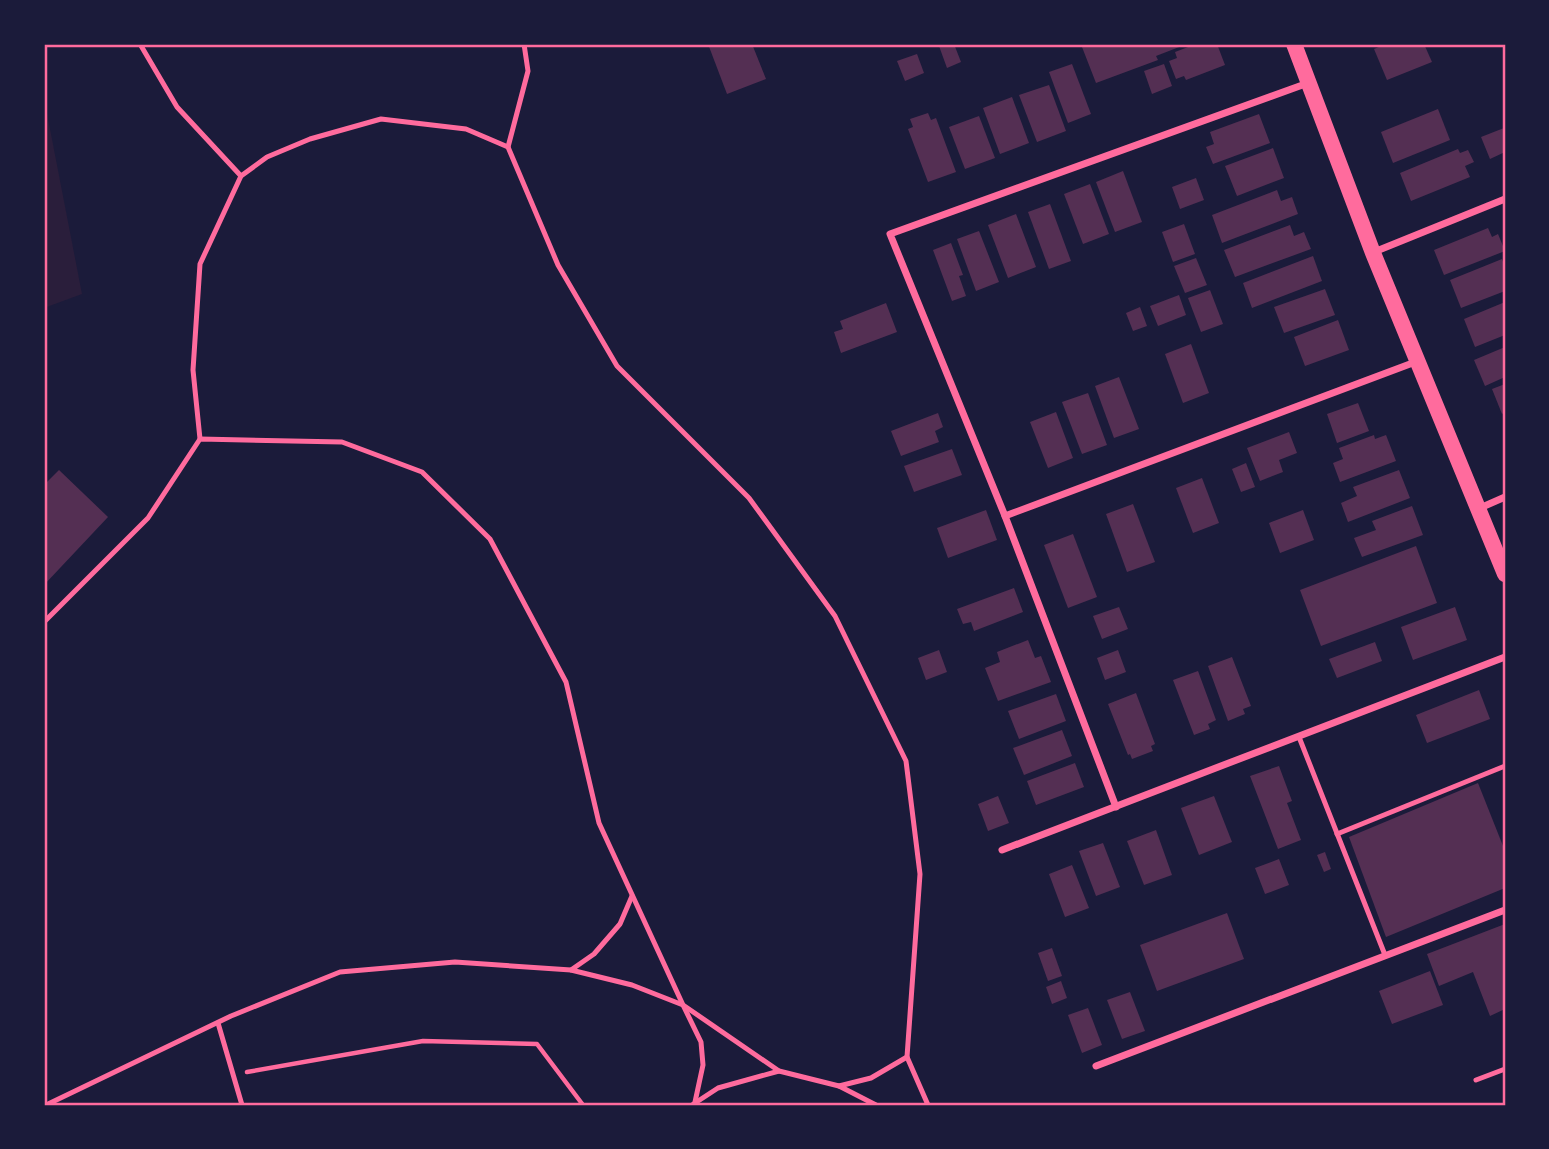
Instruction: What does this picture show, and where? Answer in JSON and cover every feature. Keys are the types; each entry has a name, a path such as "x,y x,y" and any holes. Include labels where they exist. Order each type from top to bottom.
{"main road":[{"path":"1294,44 1373,253 1505,574"}],"street":[{"path":"1116,807 1005,516 890,234 1310,82"},
{"path":"1373,253 1505,199"},
{"path":"1005,516 1419,361"},
{"path":"1480,508 1505,497"},
{"path":"1002,850 1505,657"},
{"path":"1096,1066 1505,910"}],"lane":[{"path":"140,44 177,107 241,176"},
{"path":"524,44 528,71 508,147 558,265 617,366 749,498 835,616 906,761 920,874 907,1057 928,1105"},
{"path":"44,622 148,518 200,439 193,370 200,264 241,176 278,152 310,139 381,119 466,129 508,147"},
{"path":"200,439 342,442 422,472 490,539 566,682 599,823 701,1042 703,1065 694,1104"},
{"path":"1299,737 1385,955"},
{"path":"1337,834 1505,766"},
{"path":"571,970 594,954 620,924 632,896"},
{"path":"46,1105 218,1023 340,972 455,962 571,970 632,985 682,1005 779,1071 839,1086 876,1105"},
{"path":"218,1023 242,1105"},
{"path":"839,1086 871,1078 907,1057"},
{"path":"1476,1080 1505,1069"},
{"path":"694,1104 718,1088 779,1071"}],"path":[{"path":"233,1075 423,1041 537,1044 583,1105"}],"shaded area":[{"path":"44,98 82,294 44,308"}],"building":[{"path":"708,44 752,44 766,79 727,94"},
{"path":"954,44 961,62 947,68 939,46"},
{"path":"1091,44 1187,44 1156,56 1158,60 1096,83 1082,47"},
{"path":"1196,44 1217,44 1225,65 1186,80 1184,76 1176,79 1169,61 1177,58 1175,52"},
{"path":"1386,44 1424,44 1432,62 1387,80 1374,49"},
{"path":"917,54 924,73 905,81 897,61"},
{"path":"1072,64 1091,114 1068,123 1049,72"},
{"path":"1164,64 1172,86 1152,94 1144,71"},
{"path":"1049,85 1066,131 1037,142 1019,95"},
{"path":"1012,97 1029,143 1000,154 983,108"},
{"path":"1438,109 1450,140 1393,163 1381,132"},
{"path":"928,113 931,120 936,118 956,172 928,182 908,129 913,127 910,119"},
{"path":"1259,114 1270,143 1213,164 1206,147 1214,144 1210,132"},
{"path":"979,116 995,158 965,169 949,127"},
{"path":"1504,128 1505,152 1490,159 1481,137"},
{"path":"1273,148 1284,178 1237,196 1225,166"},
{"path":"1458,149 1460,153 1468,150 1474,162 1465,166 1470,177 1411,201 1400,173"},
{"path":"1123,171 1142,222 1115,232 1096,182"},
{"path":"1196,178 1204,200 1180,209 1172,187"},
{"path":"1090,184 1109,234 1083,244 1064,194"},
{"path":"1277,190 1281,201 1292,197 1298,214 1222,243 1212,215"},
{"path":"1050,204 1071,261 1049,269 1028,212"},
{"path":"1016,214 1036,267 1008,278 988,225"},
{"path":"1184,224 1195,254 1173,262 1162,232"},
{"path":"1290,225 1294,236 1304,232 1311,249 1235,277 1224,250"},
{"path":"1488,228 1492,237 1498,234 1505,251 1444,275 1434,250"},
{"path":"979,231 999,282 976,291 957,239"},
{"path":"951,243 963,275 959,276 966,296 952,301 933,250"},
{"path":"1313,256 1322,281 1252,308 1243,283"},
{"path":"1196,258 1207,285 1185,293 1174,266"},
{"path":"1502,259 1505,267 1505,291 1461,308 1450,280"},
{"path":"1325,289 1335,315 1284,333 1274,307"},
{"path":"1210,290 1223,324 1201,332 1188,298"},
{"path":"1179,295 1186,315 1158,326 1150,306"},
{"path":"1505,302 1505,335 1475,347 1464,319"},
{"path":"886,303 897,332 841,353 834,332 843,329 840,321"},
{"path":"1140,307 1147,326 1133,331 1126,313"},
{"path":"1338,320 1349,350 1305,366 1294,337"},
{"path":"1191,344 1209,393 1183,403 1165,354"},
{"path":"1505,347 1505,377 1485,386 1474,360"},
{"path":"1119,377 1139,429 1114,438 1095,386"},
{"path":"1505,384 1505,412 1502,414 1492,389"},
{"path":"1088,393 1107,445 1082,454 1062,402"},
{"path":"1358,403 1369,431 1337,443 1327,414"},
{"path":"1056,412 1073,458 1048,468 1030,422"},
{"path":"938,413 943,427 935,431 939,442 901,456 891,431"},
{"path":"1289,432 1297,453 1279,460 1283,472 1260,481 1247,448"},
{"path":"1374,435 1375,439 1386,435 1396,461 1340,482 1333,463 1343,459 1339,448"},
{"path":"952,449 962,475 914,492 904,466"},
{"path":"1246,463 1255,487 1241,492 1232,469"},
{"path":"59,470 108,517 44,585 44,485"},
{"path":"1399,470 1410,498 1348,522 1341,503 1357,496 1353,487"},
{"path":"1202,478 1219,523 1193,533 1176,488"},
{"path":"1133,504 1155,562 1127,572 1106,514"},
{"path":"1412,506 1423,535 1362,557 1354,538 1376,530 1372,521"},
{"path":"986,510 997,540 948,558 937,528"},
{"path":"1303,510 1314,540 1280,553 1269,523"},
{"path":"1073,534 1097,597 1068,608 1044,545"},
{"path":"1416,546 1437,603 1321,646 1300,590"},
{"path":"1014,588 1023,612 974,631 971,622 963,624 957,609"},
{"path":"1119,607 1128,629 1102,639 1093,616"},
{"path":"1455,607 1467,640 1413,660 1401,627"},
{"path":"1028,640 1035,658 1041,656 1051,682 998,701 985,668 1000,662 997,652"},
{"path":"1375,642 1382,661 1337,678 1329,659"},
{"path":"939,650 947,672 926,680 918,658"},
{"path":"1118,650 1126,672 1105,680 1097,658"},
{"path":"1232,657 1251,706 1243,709 1245,714 1228,721 1208,666"},
{"path":"1198,671 1216,720 1208,724 1210,729 1194,735 1173,680"},
{"path":"1479,690 1490,719 1427,743 1416,715"},
{"path":"1136,693 1155,744 1151,746 1153,751 1132,759 1108,704"},
{"path":"1056,694 1066,721 1019,739 1008,711"},
{"path":"1062,730 1072,756 1024,775 1013,748"},
{"path":"1075,763 1084,787 1036,805 1027,781"},
{"path":"1279,766 1292,801 1287,803 1301,840 1278,849 1250,776"},
{"path":"1478,783 1505,851 1505,888 1386,937 1349,837"},
{"path":"998,796 1009,823 988,831 978,804"},
{"path":"1214,796 1232,842 1199,855 1181,808"},
{"path":"1156,830 1172,875 1144,885 1127,841"},
{"path":"1103,843 1120,887 1096,896 1079,851"},
{"path":"1325,852 1331,869 1324,872 1317,855"},
{"path":"1279,859 1289,885 1265,894 1255,868"},
{"path":"1072,865 1089,908 1065,917 1049,874"},
{"path":"1227,913 1244,959 1157,991 1140,945"},
{"path":"1505,924 1505,1009 1490,1016 1473,972 1439,986 1427,954"},
{"path":"1052,948 1062,976 1048,981 1038,953"},
{"path":"1430,971 1443,1005 1392,1024 1379,991"},
{"path":"1061,981 1067,998 1052,1004 1046,987"},
{"path":"1130,992 1145,1031 1122,1039 1107,1000"},
{"path":"1088,1008 1102,1045 1082,1053 1068,1015"}]}
